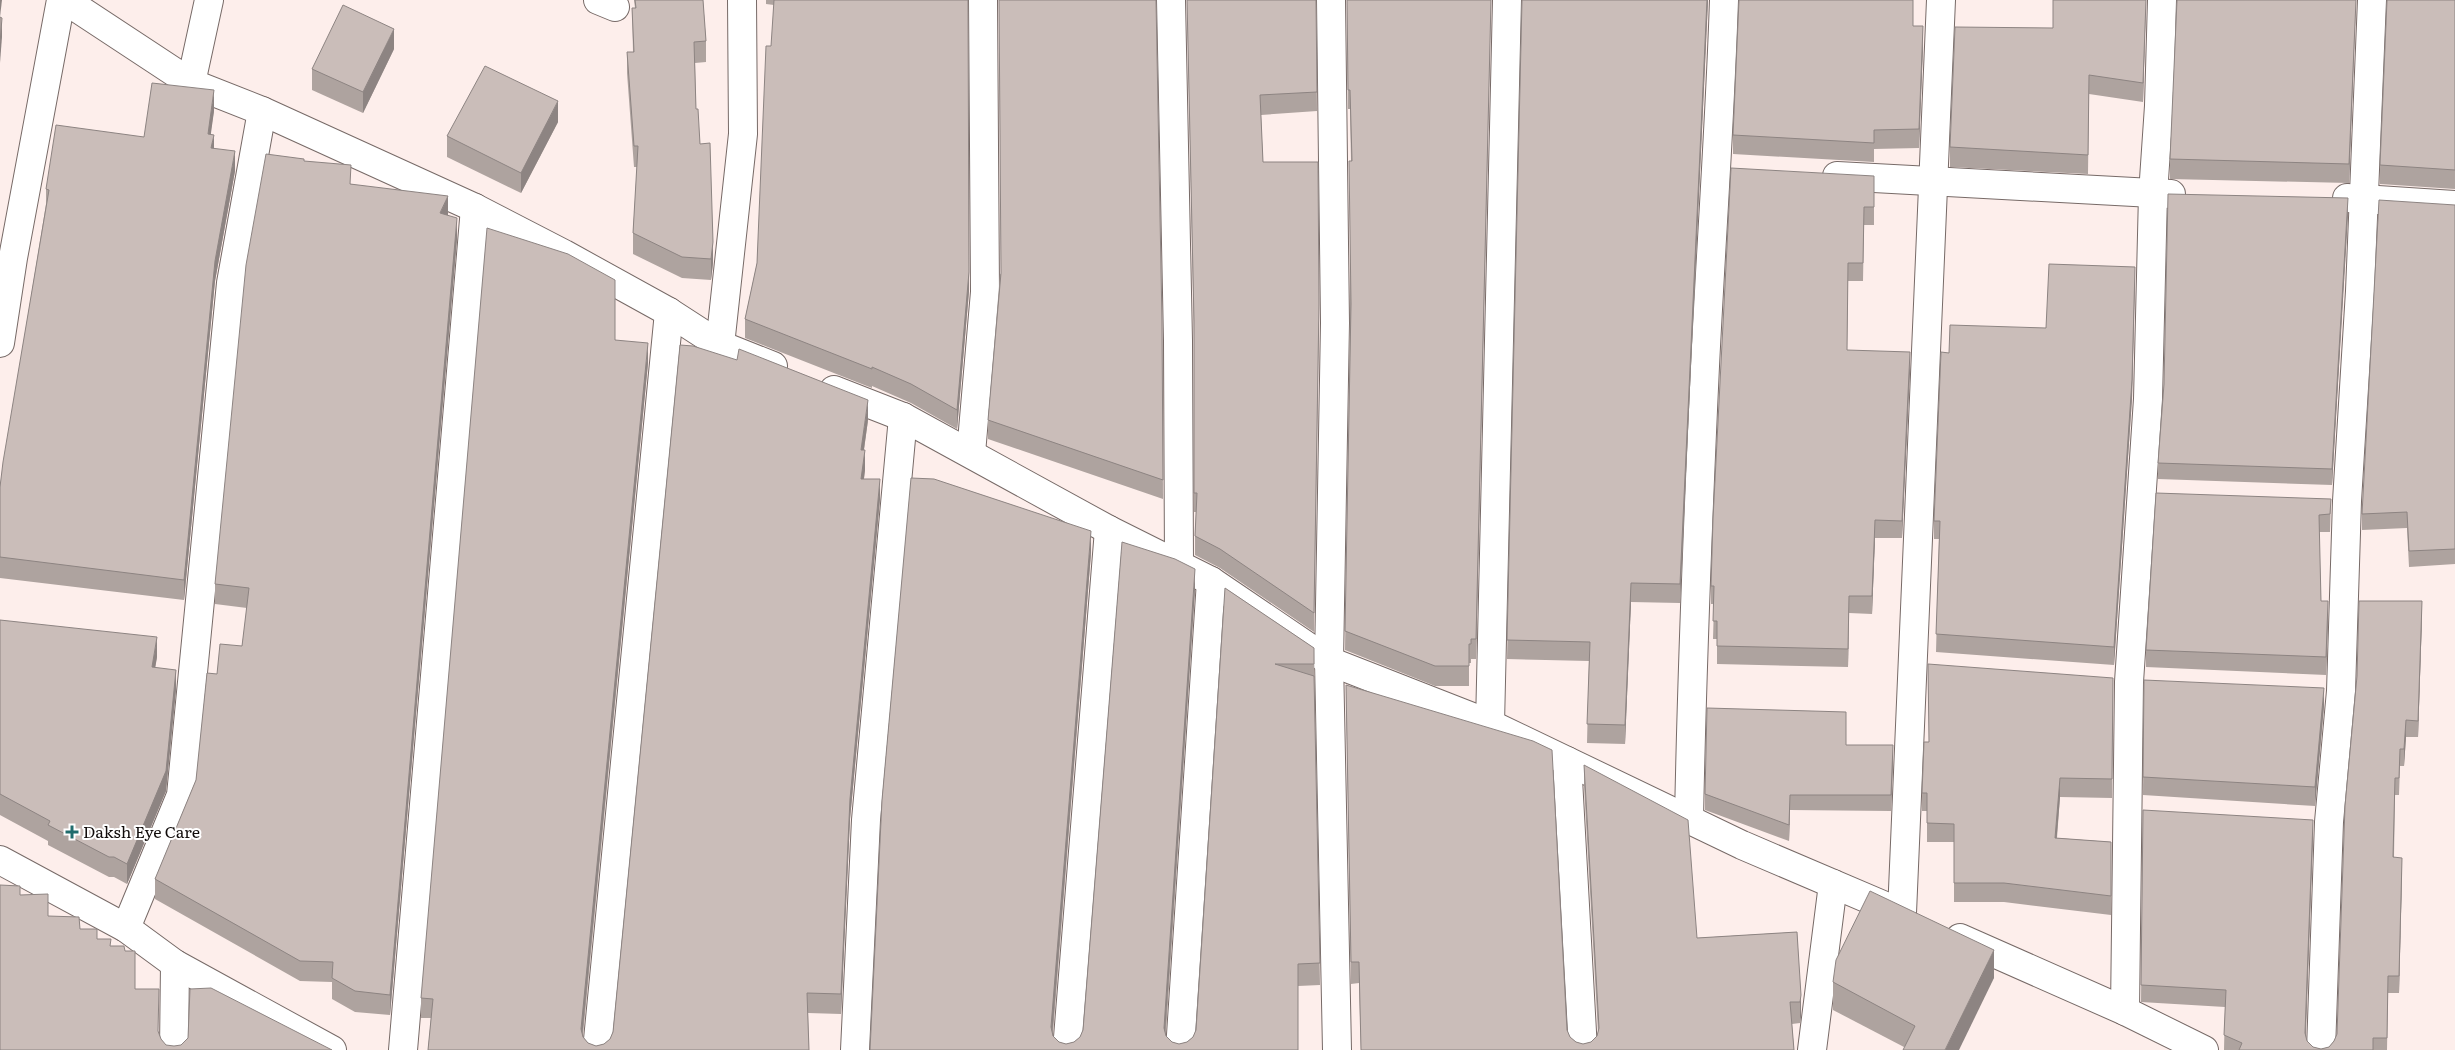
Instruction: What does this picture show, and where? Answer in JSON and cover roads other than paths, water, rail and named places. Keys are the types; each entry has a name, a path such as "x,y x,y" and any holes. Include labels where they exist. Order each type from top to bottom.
{"street":[{"path":"0,343 13,258 63,0 191,83 262,111 475,208 564,254 669,312 720,345 903,416 1109,530 1211,581 1329,661 1490,724 1689,819 2125,1011 2204,1050"},
{"path":"191,83 208,0"},
{"path":"720,345 743,134 742,0"},
{"path":"971,453 985,292 982,78 983,0"},
{"path":"1171,0 1178,331 1179,564"},
{"path":"1331,0 1335,323 1329,661 1337,1050"},
{"path":"1490,724 1507,0"},
{"path":"1689,819 1694,614 1705,364 1727,170 1724,0"},
{"path":"1902,913 1911,666 1941,0"},
{"path":"2125,1011 2129,682 2148,400 2153,194 2159,106 2162,0"},
{"path":"2321,1050 2329,822 2341,691 2347,501 2365,199 2372,0"},
{"path":"126,928 181,795 231,282 262,111"},
{"path":"1815,175 2191,195"},
{"path":"2326,198 2455,205"},
{"path":"403,1050 475,208"},
{"path":"597,1050 669,312"},
{"path":"855,1050 866,820 903,416"},
{"path":"2142,494 2171,495"},
{"path":"2317,500 2347,501"},
{"path":"1067,1050 1109,530"},
{"path":"1180,1050 1211,581"},
{"path":"1911,666 1941,668"},
{"path":"2099,680 2158,684"},
{"path":"2312,690 2341,691"},
{"path":"1567,761 1583,1050"},
{"path":"2126,810 2155,812"},
{"path":"2300,820 2329,822"},
{"path":"0,860 126,928 175,964 332,1050"},
{"path":"1812,1050 1833,884"},
{"path":"174,1050 175,964"}],"place":[{"name":"Daksh Eye Care","path":"72,832"}]}
